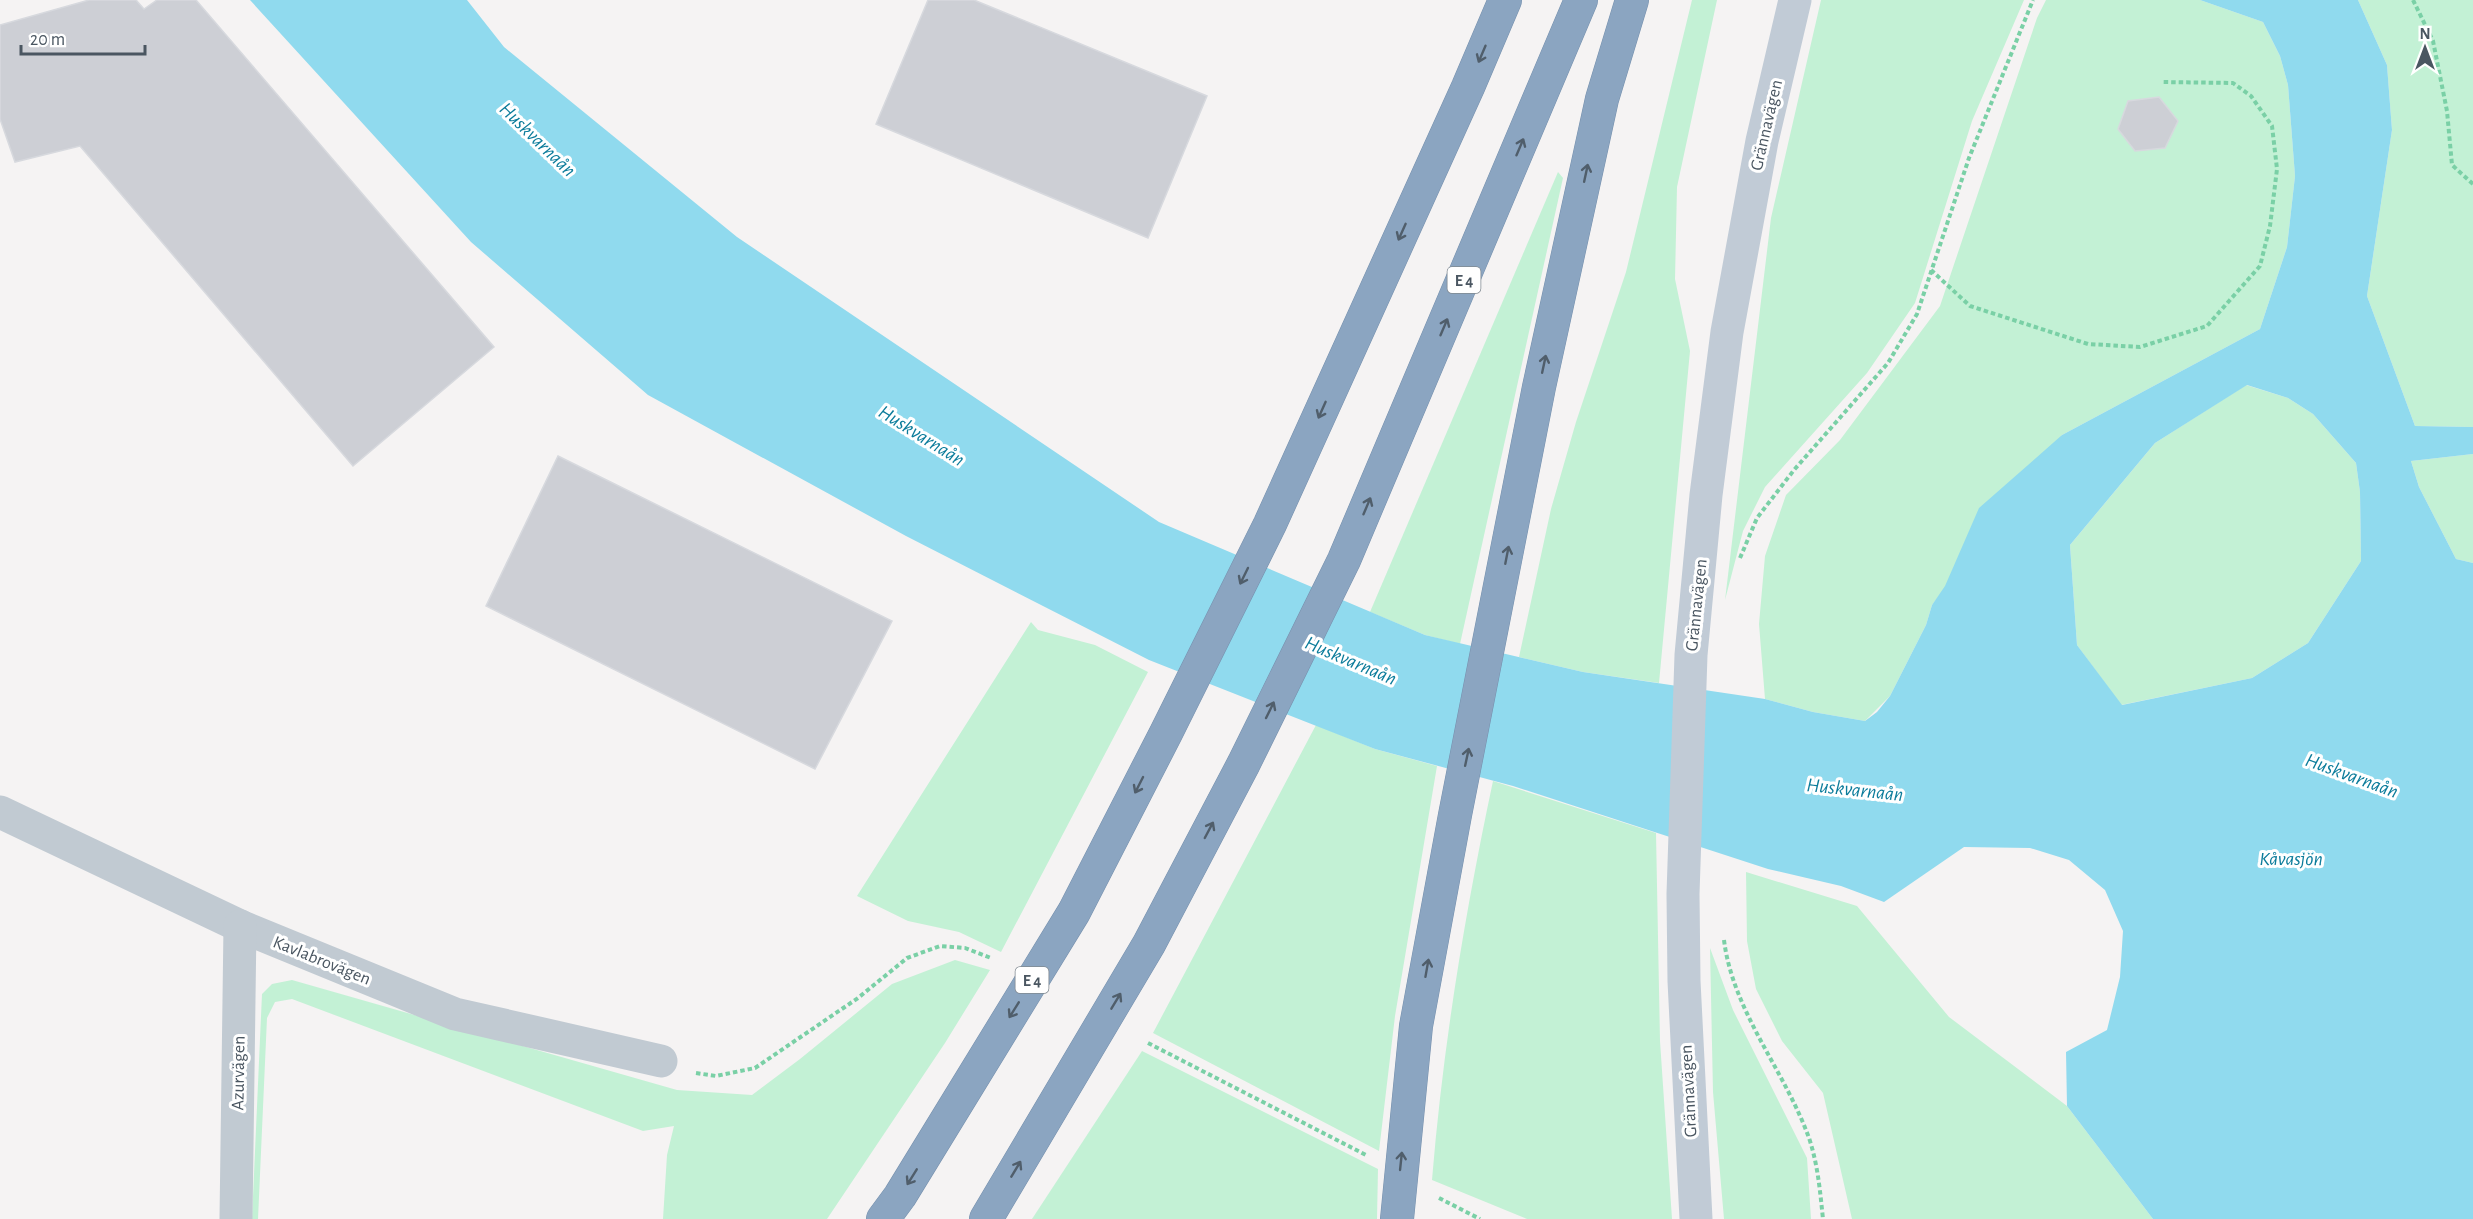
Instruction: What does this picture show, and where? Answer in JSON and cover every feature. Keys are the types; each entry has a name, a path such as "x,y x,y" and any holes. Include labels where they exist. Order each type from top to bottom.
{"highway":[{"name":"E 4","path":"883,1219 900,1196 1074,912 1166,733 1270,524 1468,87 1504,0"},
{"name":"E 4","path":"986,1219 1149,944 1244,763 1344,560 1581,0"},
{"path":"1397,1219 1416,1026 1455,815 1539,387 1602,99 1632,0"}],"main road":[{"name":"Grännavägen","path":"1696,1219 1687,1075 1683,894 1691,655 1707,484 1728,332 1761,141 1795,0"}],"street":[{"name":"Kavlabrovägen","path":"0,812 240,926 455,1014 661,1061"},
{"name":"Azurvägen","path":"236,1219 240,926"}],"path":[{"path":"1739,568 1740,557 1757,518 1794,470 1888,363 1917,314 1969,158 2033,0"},
{"path":"2413,0 2433,41 2447,111 2452,165 2473,183"},
{"path":"1931,270 1970,306 2088,344 2140,346 2207,326 2260,266 2270,226 2277,169 2272,126 2251,96 2234,83 2162,82"},
{"path":"1723,930 1736,988 1808,1135 1818,1169 1823,1219"},
{"path":"661,1061 683,1071 716,1076 755,1068 858,998 908,958 940,946 965,948 991,958"},
{"path":"1148,1043 1370,1157"},
{"path":"1439,1198 1480,1219"}],"green space":[{"path":"1692,0 1717,0 1677,187 1675,279 1690,351 1659,683 1583,672 1519,657 1551,509 1576,422 1626,272"},
{"path":"1821,0 2024,0 1972,121 1915,303 1867,373 1765,487 1743,531 1725,600 1771,218"},
{"path":"2046,0 2200,0 2263,22 2280,56 2288,85 2295,176 2287,247 2260,329 2062,435 1932,605 1926,625 1890,696 1865,721 1813,712 1765,699 1759,624 1765,556 1786,495 1840,440 1940,306 2037,18"},
{"path":"2358,0 2473,0 2473,427 2415,426 2367,296 2392,130 2387,65"},
{"path":"1558,172 1563,178 1460,644 1425,635 1370,612"},
{"path":"2246,385 2288,398 2313,414 2356,463 2360,492 2361,561 2308,643 2252,678 2121,705 2077,645 2070,545 2155,443"},
{"path":"2473,454 2473,563 2456,559 2419,487 2411,461"},
{"path":"1031,622 1038,630 1095,645 1148,672 1001,952 959,932 908,921 857,896"},
{"path":"1316,725 1375,749 1437,766 1395,1016 1379,1151 1153,1033"},
{"path":"1493,781 1656,833 1660,1041 1672,1219 1527,1219 1432,1180 1442,1079 1456,979"},
{"path":"1746,872 1857,906 1949,1017 2067,1106 2153,1219 1852,1219 1823,1093 1782,1041 1756,989 1747,941"},
{"path":"1710,948 1733,1010 1807,1158 1811,1219 1724,1219 1713,1092"},
{"path":"955,960 990,970 945,1043 827,1219 663,1219 667,1155 674,1126 643,1131 292,999 275,1002 267,1018 258,1219 252,1219 262,994 272,984 292,980 677,1090 752,1095 892,984"},
{"path":"1142,1051 1378,1169 1377,1219 1032,1219"}],"water":[{"path":"250,0 467,0 504,47 737,237 1159,522 1425,635 1583,672 1765,699 1813,712 1865,721 1877,712 1890,696 1926,625 1932,605 1945,586 1979,508 2062,435 2260,329 2287,247 2295,176 2288,85 2280,56 2263,22 2200,0 2358,0 2387,65 2392,130 2367,296 2415,426 2473,427 2473,454 2411,461 2419,487 2456,559 2473,563 2473,1219 2153,1219 2067,1106 2066,1052 2107,1030 2120,977 2123,931 2105,890 2069,860 2030,848 1964,847 1884,902 1841,886 1768,869 1513,786 1375,749 1149,660 906,536 648,395 471,242","holes":["2247,385 2288,398 2313,414 2356,463 2360,492 2361,561 2308,643 2252,678 2122,705 2077,645 2070,545 2155,443"]}],"building":[{"path":"89,0 136,0 144,9 157,0 196,0 494,347 353,466 80,146 15,162 0,119 0,25"},
{"path":"928,0 974,0 1207,96 1148,238 876,124"},
{"path":"2159,97 2178,121 2165,148 2135,151 2118,129 2128,101"},
{"path":"558,456 892,621 815,769 486,606"}],"water label":[{"name":"Huskvarnaån","path":"538,139"},
{"name":"Huskvarnaån","path":"922,435"},
{"name":"Huskvarnaån","path":"1351,660"},
{"name":"Huskvarnaån","path":"2352,775"},
{"name":"Huskvarnaån","path":"1855,789"},
{"name":"Kåvasjön","path":"2291,858"}]}
